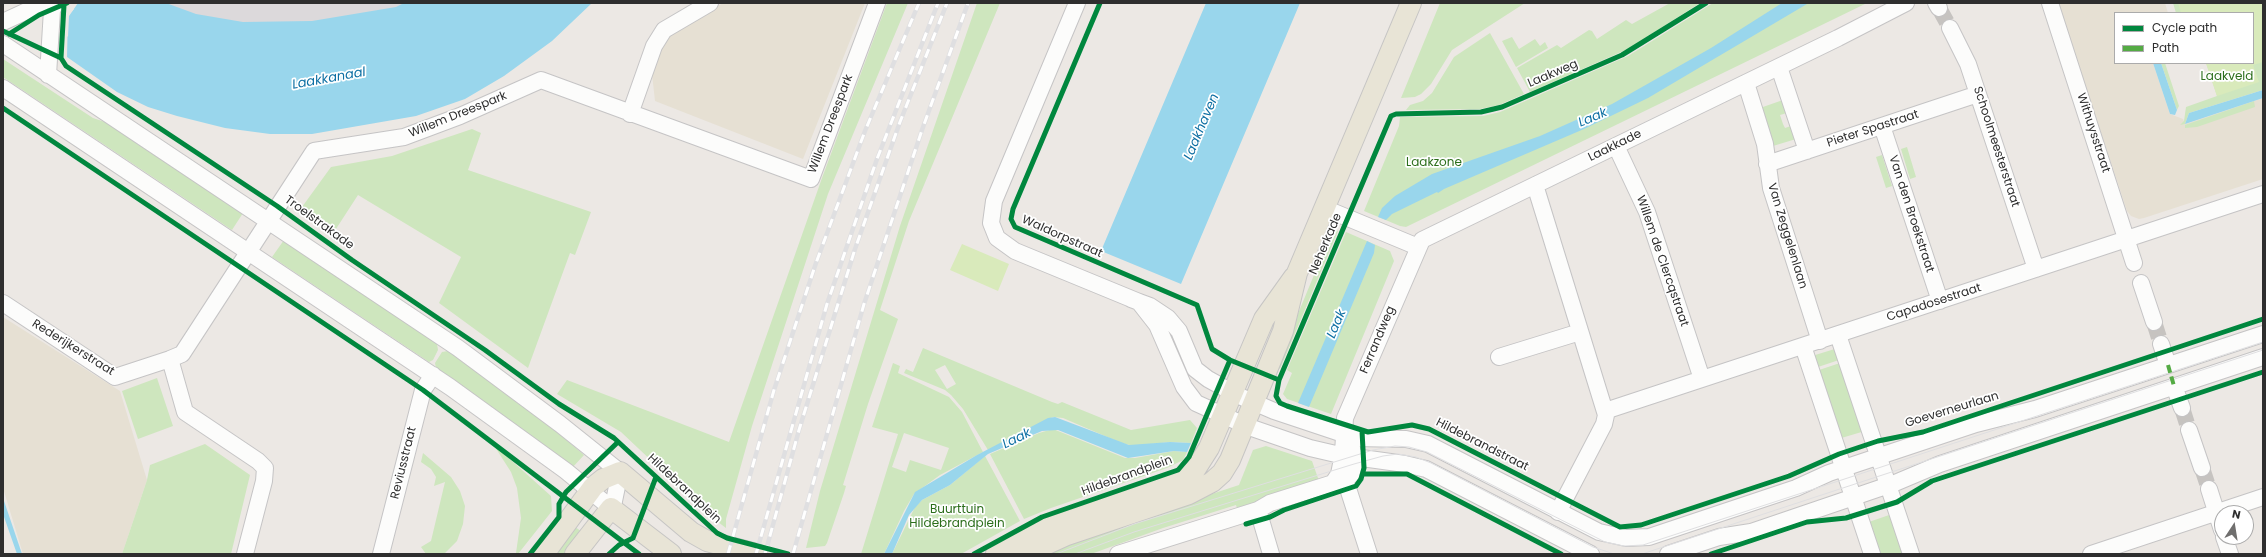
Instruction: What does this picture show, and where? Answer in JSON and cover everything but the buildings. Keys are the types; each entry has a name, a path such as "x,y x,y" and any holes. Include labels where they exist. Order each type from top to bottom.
{"main road":[{"name":"Neherkade","path":"1244,425 1283,331 1297,274 1411,3"},
{"name":"Neherkade","path":"1232,393 1267,314 1297,274"},
{"name":"Hildebrandplein","path":"996,554 1031,534 1054,524 1183,479 1203,460 1232,393"},
{"path":"1025,554 1059,538 1182,497 1209,484 1227,466 1244,425"},
{"path":"544,554 590,491 603,479 620,472"},
{"name":"Hildebrandplein","path":"620,472 682,526 707,554"},
{"path":"575,554 611,508 672,553"},
{"name":"Hildebrandplein","path":"682,526 707,540 756,554"}],"street":[{"path":"48,75 52,10 56,3"},
{"path":"630,114 654,46 664,30 710,3"},
{"name":"Willem Dreespark","path":"170,359 182,354 314,151 404,137 460,116 541,80 630,114 811,178 877,3"},
{"path":"1077,3 996,195 991,212 991,228 997,238 1010,248 1150,306 1168,318 1179,331 1195,369 1208,379 1232,393 1254,403"},
{"name":"Laakkade","path":"1418,247 1422,240 1779,67 1906,3"},
{"name":"Withuysstraat","path":"2050,3 2134,263"},
{"path":"3,22 38,6"},
{"name":"Schoolmeesterstraat","path":"1950,28 1964,53 2036,269"},
{"name":"Troelstrakade","path":"3,44 475,360 620,472"},
{"path":"1779,67 1807,151"},
{"name":"Van Zeggelenlaan","path":"1746,83 1764,140 1771,188 1820,341"},
{"path":"3,88 433,375 611,508 616,498 620,472"},
{"name":"Pieter Spastraat","path":"1767,164 1978,94"},
{"name":"Van den Broekstraat","path":"1882,126 1940,301"},
{"name":"Willem de Clercqstraat","path":"1616,146 1647,212 1702,379"},
{"path":"1535,185 1606,418 1558,512"},
{"name":"Capadosestraat","path":"1605,411 2263,194"},
{"path":"1324,208 1418,247"},
{"name":"Ferrandweg","path":"1344,435 1345,418 1418,247"},
{"path":"2141,283 2154,322"},
{"path":"1131,299 1145,308 1158,325 1184,387 1196,403 1244,425 1310,448 1349,456 1406,464 1426,470 1591,554"},
{"name":"Rederijkerstraat","path":"3,303 115,377 170,359"},
{"path":"1499,357 1580,332"},
{"name":"Goeverneurlaan","path":"1623,538 1649,537 1796,488 1843,468 1878,456 1982,422 2035,409 2263,334"},
{"path":"1838,335 1910,554"},
{"path":"2161,344 2168,365"},
{"path":"1803,346 1872,554"},
{"path":"1668,554 1719,537 1747,533 1888,486 1940,464 2263,357"},
{"path":"170,359 185,412 258,461 265,468 264,481 245,554"},
{"name":"Reviusstraat","path":"381,554 422,390 433,375"},
{"path":"2174,386 2182,408"},
{"name":"Hildebrandstraat","path":"1254,403 1344,435 1365,439 1406,439 1428,444 1599,532 1623,538"},
{"path":"2189,430 2202,468"},
{"path":"1118,554 1258,510 1270,502 1339,481 1352,474 1344,435"},
{"path":"1339,481 1369,554"},
{"path":"2209,489 2214,505"},
{"path":"2238,505 2263,497"},
{"path":"1258,510 1272,554"},
{"path":"2091,554 2123,549 2214,513"}],"shaded area":[{"path":"138,3 551,3 482,55 169,27"},
{"path":"723,3 865,3 803,159 655,101 652,74 666,37"},
{"path":"2058,3 2165,3 2168,12 2114,12 2114,64 2153,64 2170,114 2183,119 2185,124 2263,98 2263,179 2144,218 2139,219 2131,216 2127,211"},
{"path":"3,317 120,391 147,480 122,554 23,554 3,488"}],"green space":[{"path":"887,3 908,3 828,194 752,426 726,519 726,528 710,516 621,432 557,394 567,380 729,442 822,178"},
{"path":"977,3 1000,3 909,221 880,310 898,319 868,404 843,485 846,486 844,493 827,543 825,546 806,548 820,491 900,226"},
{"path":"1440,3 1525,3 1452,50 1431,84 1421,94 1415,97 1401,98"},
{"path":"1670,3 1700,3 1628,49 1530,92 1517,68 1557,45 1561,48 1589,30 1592,31 1597,39 1626,20 1632,24"},
{"name":"Laakzone","path":"1713,3 1867,3 1406,227 1400,226 1364,211 1399,126 1400,117 1483,116 1500,112 1628,56"},
{"name":"Laakveld","path":"2173,3 2263,3 2263,90 2189,113 2185,124 2180,125 2184,121 2186,107 2217,96 2206,64 2254,64 2254,12 2176,12"},
{"name":"Laakveld","path":"2178,3 2263,3 2263,62 2253,65 2259,82 2217,96 2206,64 2254,64 2254,12 2181,12"},
{"path":"1490,33 1524,94 1499,105 1480,109 1406,110 1410,105 1423,101 1432,93 1454,57"},
{"path":"1512,37 1519,49 1535,39 1540,46 1545,42 1548,48 1516,67 1502,41"},
{"path":"3,59 93,118 108,123 243,213 232,230 3,77"},
{"path":"2161,64 2165,64 2179,106 2177,110"},
{"path":"1783,100 1787,113 1780,115 1783,124 1785,128 1791,126 1796,139 1773,146 1760,108"},
{"path":"2254,101 2255,107 2197,127 2185,128 2185,125"},
{"path":"472,129 481,133 468,170 591,212 575,255 570,253 528,368 439,303 461,257 358,195 334,232 316,222 302,207 331,167 392,156"},
{"path":"1907,147 1916,177 1910,179 1901,149"},
{"path":"1882,155 1892,186 1886,188 1876,157"},
{"path":"1333,229 1338,231 1280,369 1276,367"},
{"path":"1346,232 1390,251 1394,261 1331,414 1287,399 1283,394 1292,373 1287,370"},
{"path":"284,240 437,344 438,350 433,360 429,362 272,257"},
{"path":"962,244 1009,264 998,291 950,270"},
{"path":"923,348 1052,402 1058,404 1062,402 1131,430 1190,420 1197,428 1191,443 1170,442 1134,446 1121,443 1063,418 1053,417 988,450 963,409 951,395 945,390 904,373 906,369 913,372","holes":["945,365 956,384 947,389 935,370"]},
{"path":"1838,348 1842,359 1815,368 1812,356"},
{"path":"448,351 543,420 584,455 572,468 436,368 435,363 442,352"},
{"path":"1843,362 1865,431 1838,439 1816,371"},
{"path":"893,363 900,366 898,373 949,397 962,412 983,452 940,475 914,494 904,511 884,554 861,554 898,434 872,427","holes":["904,433 949,448 941,470 910,460 906,472 892,467"]},
{"path":"157,378 173,426 138,439 122,391"},
{"path":"1053,429 1125,458 1135,458 1174,451 1187,452 1183,460 1167,468 1051,508 1024,519 990,454 1039,433"},
{"path":"205,444 250,475 231,554 122,554 147,480 150,465"},
{"path":"493,444 551,496 552,511 518,554 516,553 521,518 517,488 511,472"},
{"path":"1266,446 1312,461 1319,481 1261,498 1251,506 1238,511 1236,505 1163,528 1091,554 1040,554 1084,536 1239,485 1253,450"},
{"path":"423,453 451,477 460,491 465,506 463,524 457,541 444,554 426,554 421,547 431,541 445,482 434,486 436,477 431,469 421,462"},
{"name":"Buurttuin Hildebrandplein","path":"985,456 1020,521 961,554 892,554 915,507 922,500 950,485"},
{"path":"1892,514 1905,554 1876,554 1866,523"},
{"path":"574,526 582,532 565,554 552,554"}],"water":[{"name":"Laakkanaal","path":"65,3 166,3 196,14 243,22 312,21 396,7 404,3 592,3 552,41 504,76 465,99 416,116 312,134 270,134 225,128 177,116 148,107 117,92 67,57 68,16 74,9"},
{"name":"Laakhaven","path":"1206,3 1300,3 1181,284 1101,251"},
{"name":"Laak","path":"1782,3 1807,4 1648,98 1584,129 1444,189 1438,193 1437,192 1392,214 1386,220 1378,217 1382,208 1395,196 1432,174 1540,136 1612,104 1711,48"},
{"path":"2153,64 2161,64 2177,110 2175,115 2170,114"},
{"path":"2263,90 2263,98 2185,124 2189,113"},
{"name":"Laak","path":"1367,241 1375,245 1374,253 1309,407 1298,403"},
{"name":"Laak","path":"1055,417 1129,445 1170,442 1191,443 1187,452 1174,451 1128,458 1058,430 1042,431 988,454 950,485 922,500 909,515 892,554 884,554 915,492 977,455 1048,418"},
{"path":"3,498 22,554 17,554 3,514"}],"pier":[{"path":"63,3 78,3 69,16 68,37 66,35 67,15 71,9"}],"tunnel":[{"path":"1939,8 1950,28"},
{"path":"2154,322 2161,344"},
{"path":"2182,408 2189,430"},
{"path":"2202,468 2209,489"}],"tram line":[{"path":"1056,554 1134,524 1373,450 1395,446 1409,447 1427,452 1605,542 1624,546 1643,545 2263,342"},
{"path":"1642,554 2263,350"},
{"path":"1075,554 1134,532 1354,464 1383,456 1398,454 1416,457 1431,463 1593,547 1614,554"}],"railway":[{"path":"728,554 774,390 816,263 865,131 919,3"},
{"path":"756,554 827,304 877,159 938,3"},
{"path":"765,554 799,430 855,249 900,122 947,3"},
{"path":"793,554 864,304 922,130 968,3"}],"marked path":[{"path":"2168,365 2174,386"}],"cycle path":[{"path":"9,34 39,15 67,3"},
{"name":"Waldorpstraat","path":"1100,3 1013,209 1011,219 1015,227 1197,305 1212,349 1230,360 1279,380 1276,396 1280,403 1368,432 1412,425 1429,429 1620,527 1641,525 1789,476 1839,454 1878,441 1923,432 2263,319"},
{"name":"Laakweg","path":"1279,380 1391,116 1396,114 1481,112 1502,107 1622,55 1706,3"},
{"path":"61,58 64,5"},
{"path":"3,31 61,58 66,66 277,206 352,260 485,350 559,404 614,438 717,533 727,538 788,554"},
{"path":"3,108 423,390 639,554"},
{"path":"974,554 1042,517 1178,470 1189,457 1230,360"},
{"path":"1711,554 1807,522 1846,518 1897,502 1932,481 2263,372"},
{"path":"1246,524 1270,517 1284,510 1356,486 1361,479 1364,468 1362,431"},
{"path":"530,554 559,517 559,504 566,492 618,442"},
{"path":"1363,474 1407,474 1561,554"},
{"path":"609,554 619,545 633,538 656,477"}]}
